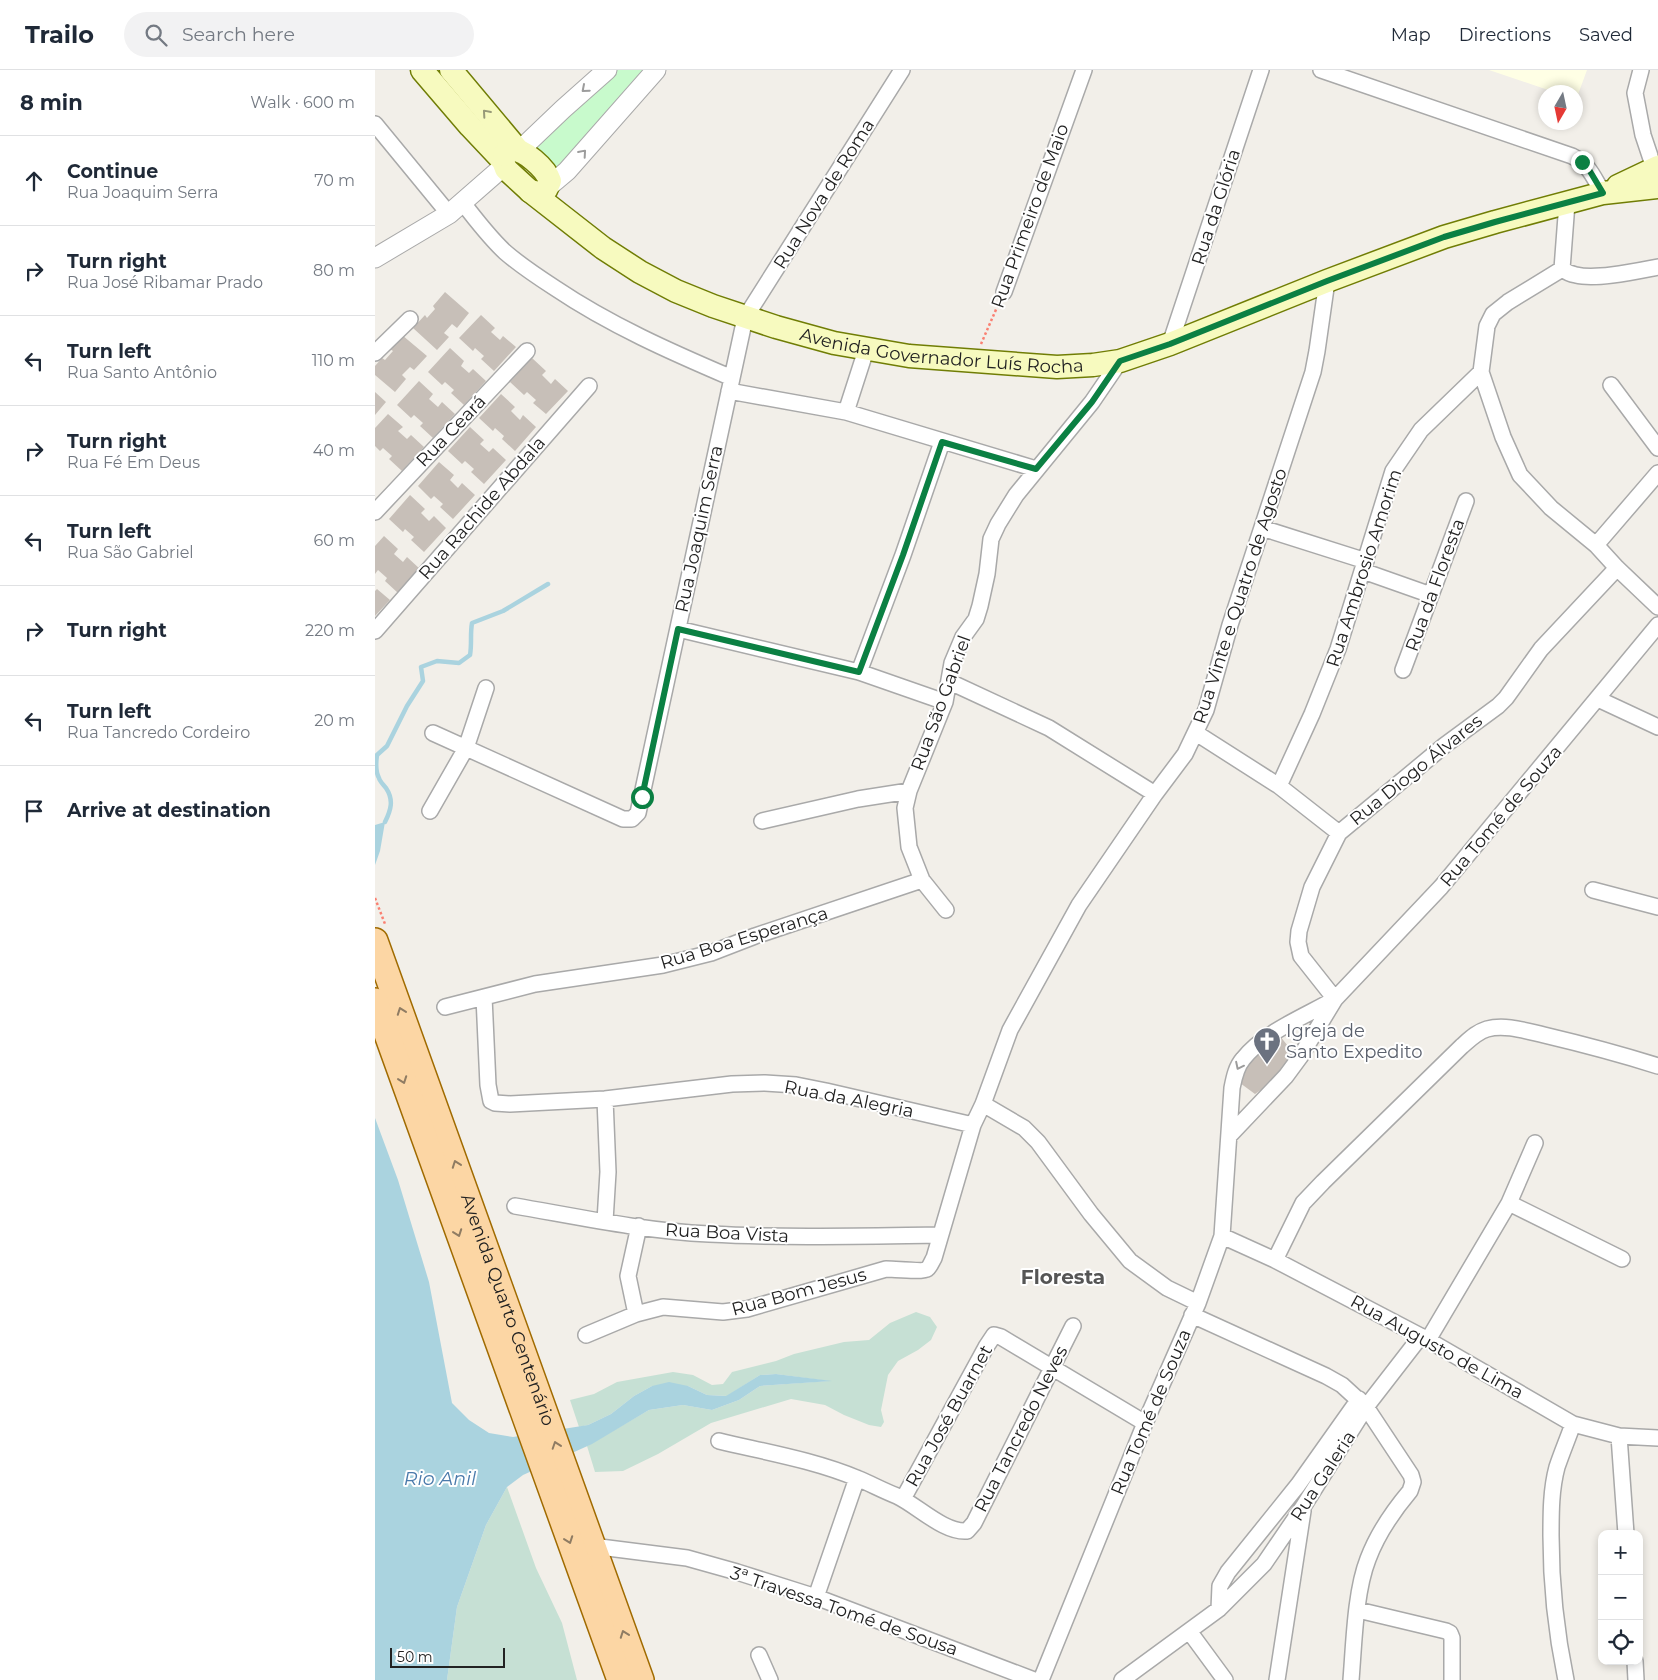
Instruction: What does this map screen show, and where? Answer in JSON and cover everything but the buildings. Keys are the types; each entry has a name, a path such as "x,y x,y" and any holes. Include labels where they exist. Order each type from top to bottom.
{"main road":[{"path":"422,70 470,126 511,157 527,156 547,173 550,181 544,195"},
{"path":"451,70 511,157"},
{"name":"Avenida Governador Luís Rocha","path":"544,195 603,248 641,272 676,291 745,318 865,350 974,362 1057,367 1120,361 1170,344 1327,281 1444,237 1603,193 1657,174"},
{"name":"Avenida Quarto Centenário","path":"375,941 562,1493 619,1680"},
{"name":"Avenida Quarto Centenário","path":"375,1001 528,1396"},
{"name":"Avenida Quarto Centenário","path":"562,1493 591,1546 641,1680"}],"street":[{"path":"375,258 456,209 563,108 607,70"},
{"path":"544,195 656,70"},
{"name":"Rua Nova de Roma","path":"745,318 903,70"},
{"name":"Rua Primeiro de Maio","path":"1004,292 1084,70"},
{"name":"Rua da Glória","path":"1170,344 1261,70"},
{"path":"1321,70 1572,156 1588,168 1603,193"},
{"path":"1641,70 1635,93 1643,135 1657,174"},
{"path":"375,124 456,209 486,232 506,253 540,278 580,305 730,384 846,412 1036,469"},
{"path":"1562,269 1567,203"},
{"path":"1562,269 1576,276 1586,276 1627,273 1658,267"},
{"path":"1562,269 1508,302 1493,314 1487,326 1481,372 1503,437 1520,475 1551,508 1596,545 1658,607"},
{"name":"Rua Vinte e Quatro de Agosto","path":"927,1269 934,1258 973,1125 983,1104 1010,1030 1079,905 1155,794 1185,754 1206,710 1230,624 1313,372 1327,281"},
{"name":"Rua Joaquim Serra","path":"433,732 623,819 632,819 640,809 745,318"},
{"path":"375,352 410,319"},
{"path":"846,412 865,350"},
{"name":"Rua Ceará","path":"377,504 527,351"},
{"name":"Rua São Gabriel","path":"946,910 922,880 909,847 905,808 909,791 945,702 952,662 963,637 976,618 981,606 991,539 998,524 1016,495 1092,402 1120,361"},
{"name":"Rua Ambrosio Amorim","path":"1279,786 1312,714 1338,649 1393,471 1421,430 1481,372"},
{"name":"Rua Rachide Abdala","path":"375,631 589,386"},
{"path":"1611,386 1658,448"},
{"path":"859,672 903,555 942,442"},
{"path":"1596,545 1658,473"},
{"name":"Rua da Floresta","path":"1403,670 1466,501"},
{"path":"1262,528 1365,566 1431,595"},
{"name":"Rua Diogo Álvares","path":"1335,999 1301,956 1298,942 1299,931 1312,887 1339,833 1445,745 1498,706 1506,698 1541,649 1617,568"},
{"name":"Rua Tomé de Souza","path":"1229,1136 1286,1076 1300,1057 1335,999 1441,887 1658,625"},
{"path":"678,629 859,672 945,702"},
{"path":"950,682 1049,728 1155,794"},
{"path":"430,811 466,748 486,688"},
{"path":"1598,699 1658,727"},
{"path":"1196,733 1279,786 1339,833"},
{"name":"Rua São Gabriel","path":"762,821 858,799 909,791"},
{"name":"Rua Boa Esperança","path":"445,1007 535,984 663,965 711,953 755,936 922,880"},
{"path":"1593,890 1658,907"},
{"name":"Rua da Alegria","path":"484,997 487,1085 491,1101 495,1103 510,1104 605,1099 732,1084 780,1084 826,1091 973,1125"},
{"name":"Rua Tomé de Souza","path":"1041,1680 1145,1423 1195,1309 1222,1236 1232,1088 1237,1070 1242,1059 1271,1035 1335,999"},
{"path":"1275,1260 1303,1203 1473,1036 1489,1028 1517,1030 1595,1047 1658,1066"},
{"path":"605,1099 608,1172 605,1221"},
{"path":"983,1104 1023,1128 1038,1142 1091,1214 1130,1261 1195,1309 1342,1385 1363,1403 1411,1474 1413,1482 1410,1491 1376,1540 1367,1559 1361,1582 1351,1680"},
{"name":"Rua Galeria","path":"1219,1609 1221,1586 1227,1572 1299,1485 1363,1403 1425,1338 1509,1203 1535,1143"},
{"path":"1509,1203 1622,1259"},
{"name":"Rua Boa Vista","path":"515,1206 639,1226 708,1234 780,1237 940,1234"},
{"path":"636,1314 627,1276 639,1226"},
{"name":"Rua Augusto de Lima","path":"1222,1236 1275,1260 1425,1338 1573,1424 1619,1436 1658,1438"},
{"name":"Rua Bom Jesus","path":"586,1336 636,1314 663,1308 723,1312 747,1309 886,1270 907,1269 919,1271 927,1269"},
{"name":"Rua Tancredo Neves","path":"967,1531 979,1513 1073,1326"},
{"name":"Rua José Buarnet","path":"903,1499 993,1337 997,1336 1053,1368"},
{"path":"1053,1368 1145,1423"},
{"name":"Rua Galeria","path":"1122,1680 1219,1609 1264,1564 1303,1508 1363,1403"},
{"path":"1565,1680 1559,1648 1551,1578 1551,1524 1552,1499 1557,1468 1573,1424"},
{"path":"1619,1436 1626,1530"},
{"name":"Rua José Buarnet","path":"719,1441 800,1460 857,1478 903,1499 949,1528 967,1531"},
{"path":"816,1597 857,1478"},
{"path":"1277,1680 1303,1508"},
{"name":"3ª Travessa Tomé de Sousa","path":"591,1546 687,1558 737,1572 816,1597 1034,1680"},
{"path":"1358,1610 1446,1631 1452,1638 1452,1680"},
{"path":"1189,1631 1225,1680"},
{"path":"759,1655 770,1680"},
{"path":"1635,1665 1636,1680"}],"path":[{"name":"Rua Primeiro de Maio","path":"974,362 1004,292"},
{"path":"375,898 382,916"}],"shaded area":[{"path":"1489,70 1587,70 1582,85 1538,85 1538,87"},
{"path":"916,1312 930,1317 937,1327 931,1340 898,1361 888,1375 881,1410 884,1422 881,1427 869,1425 825,1405 791,1399 711,1423 658,1454 623,1471 595,1472 587,1446 649,1410 683,1405 712,1410 739,1400 760,1386 828,1381 776,1374 760,1375 727,1396 707,1395 688,1386 652,1386 634,1396 611,1414 588,1425 579,1427 570,1400 594,1394 617,1382 673,1372 693,1375 712,1385 723,1384 732,1372 844,1342 869,1340 890,1323"},
{"path":"507,1487 536,1568 562,1623 577,1680 447,1680 457,1607 486,1525"}],"green space":[{"path":"617,70 648,70 559,174 531,146"}],"water":[{"path":"385,822 380,851 375,865 375,825"},
{"name":"Rio Anil","path":"375,1118 398,1180 429,1282 452,1403 469,1420 489,1433 513,1437 588,1425 611,1414 634,1396 652,1386 669,1382 688,1386 707,1395 726,1396 760,1375 776,1374 832,1381 760,1386 739,1400 712,1410 683,1405 649,1410 592,1444 523,1475 507,1487 486,1525 457,1607 447,1680 375,1680"}],"waterway":[{"path":"385,822 391,801 389,792 380,781 377,772 377,755 387,746 407,706 423,681 421,667 437,661 459,663 470,655 472,623 503,611 548,584"}],"place":[{"name":"Igreja de Santo Expedito","path":"1267,1065"}],"district":[{"name":"Floresta","path":"1063,1277"}],"route":[{"path":"642,797 678,629 859,672 903,555 942,442 1036,469 1092,402 1120,361 1170,344 1327,281 1444,237 1603,193 1588,168 1582,162"}]}
